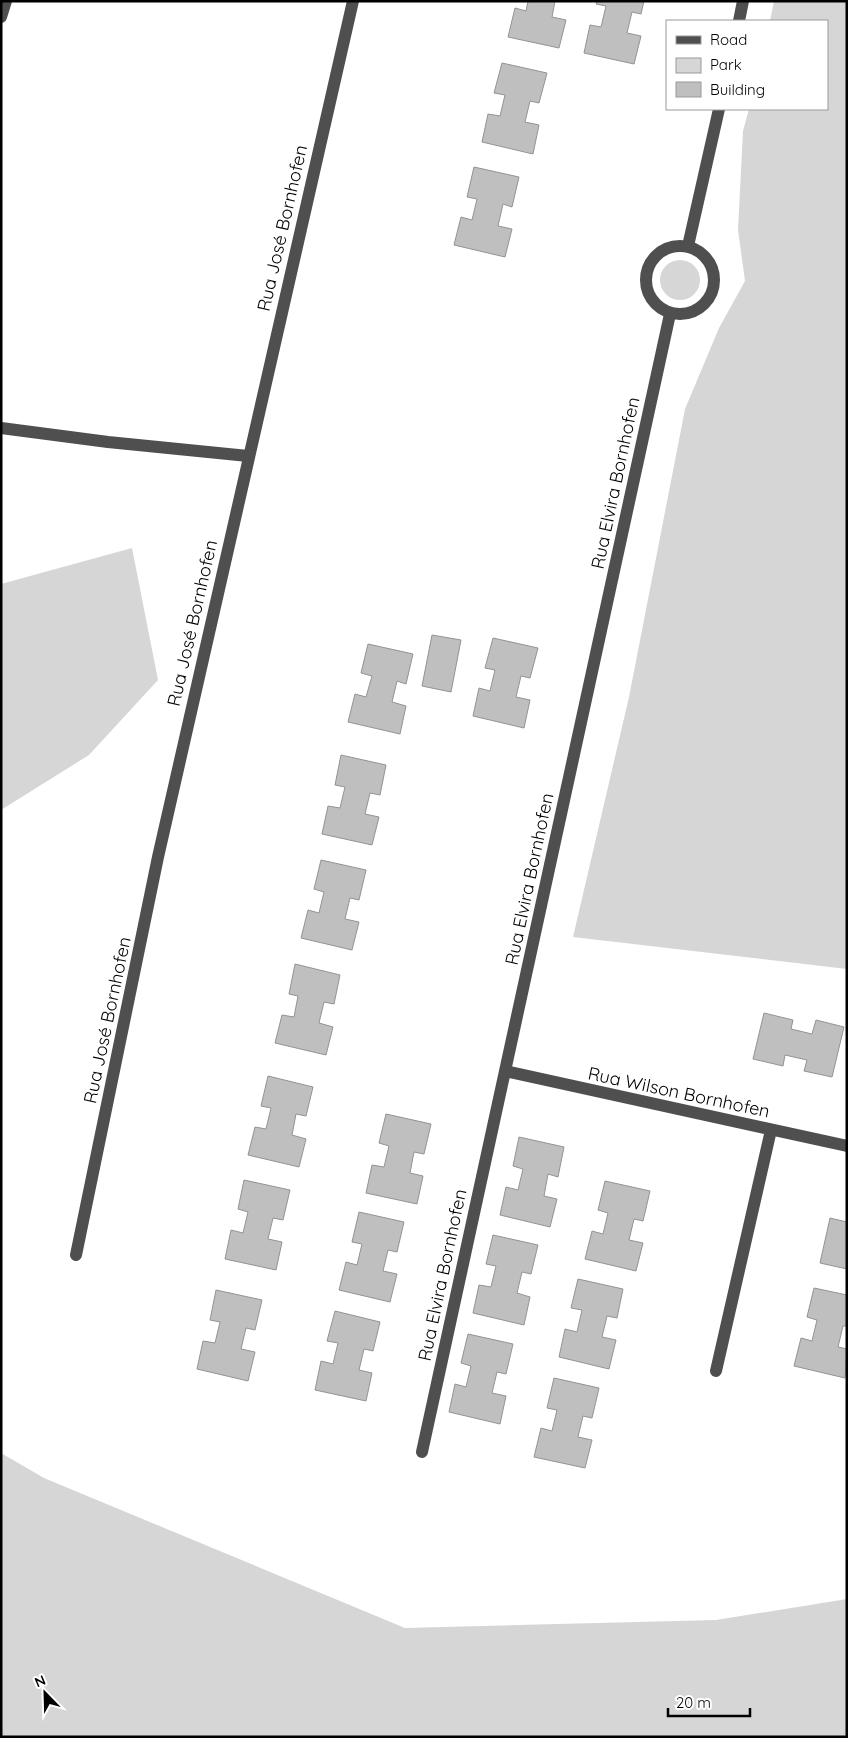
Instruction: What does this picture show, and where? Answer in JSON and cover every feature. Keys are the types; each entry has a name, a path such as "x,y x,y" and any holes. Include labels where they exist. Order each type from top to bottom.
{"street":[{"path":"1,17 6,1"},
{"name":"Rua José Bornhofen","path":"76,1255 158,857 352,1"},
{"path":"739,20 744,1"},
{"path":"688,246 719,110"},
{"path":"674,246 688,246 700,252 709,262 714,275 714,289 707,302 697,310 684,315 670,314 658,308 649,297 645,285 646,272 652,260 662,251 674,246"},
{"name":"Rua Elvira Bornhofen","path":"422,1452 670,314"},
{"path":"1,428 108,442 248,456"},
{"name":"Rua Wilson Bornhofen","path":"505,1072 847,1146"},
{"path":"716,1371 770,1130"}],"green space":[{"path":"774,1 847,1 847,969 573,937 629,697 685,409 719,328 745,281 738,230 743,131 749,110 828,110 828,20 770,20"},
{"path":"680,260 694,266 700,280 694,294 680,300 666,294 660,280 666,266"},
{"path":"132,548 158,680 89,755 1,810 1,584"},
{"path":"1,1453 44,1478 405,1628 716,1620 847,1599 847,1737 1,1737"}],"building":[{"path":"528,1 555,1 552,17 566,20 559,48 508,37 515,8 526,11"},
{"path":"597,1 644,1 641,14 632,12 627,33 641,36 634,64 584,53 590,25 601,27 606,6 596,4"},
{"path":"502,63 547,73 539,103 530,101 525,122 539,125 533,154 482,142 488,114 500,116 505,95 494,93"},
{"path":"474,167 519,177 512,207 503,204 498,226 512,229 505,257 454,245 461,217 472,220 477,199 467,197"},
{"path":"432,635 461,640 451,692 422,686"},
{"path":"493,638 538,648 530,678 521,676 516,697 530,700 524,728 473,716 479,688 490,691 495,670 485,668"},
{"path":"368,644 413,654 406,684 397,681 392,702 406,706 400,734 348,722 355,694 366,697 372,676 361,673"},
{"path":"341,755 386,765 380,795 370,793 365,814 379,817 372,845 322,834 328,806 340,808 345,787 335,785"},
{"path":"321,860 366,870 359,900 350,898 345,919 359,922 352,950 301,938 308,910 319,913 324,892 314,889"},
{"path":"295,964 340,975 334,1004 324,1002 319,1023 333,1027 326,1055 275,1043 282,1015 294,1017 298,996 289,994"},
{"path":"764,1013 793,1020 791,1029 812,1034 816,1020 844,1027 832,1077 804,1071 807,1060 785,1055 783,1066 753,1059"},
{"path":"268,1076 313,1087 306,1116 296,1114 292,1135 306,1139 299,1167 248,1155 255,1127 266,1129 271,1108 261,1106"},
{"path":"386,1114 431,1124 424,1154 414,1152 410,1173 423,1176 417,1204 366,1193 372,1165 384,1167 389,1146 379,1143"},
{"path":"519,1137 564,1147 558,1177 548,1174 544,1196 557,1199 550,1227 500,1215 506,1187 518,1190 523,1169 513,1166"},
{"path":"244,1180 290,1190 283,1220 273,1218 268,1239 282,1242 276,1270 225,1259 231,1230 243,1233 248,1212 238,1209"},
{"path":"605,1181 650,1191 643,1221 634,1219 629,1240 643,1243 636,1271 585,1259 592,1231 603,1234 608,1213 598,1210"},
{"path":"359,1212 404,1222 397,1252 388,1250 383,1271 397,1274 390,1302 339,1290 346,1262 357,1265 362,1244 352,1242"},
{"path":"830,1218 847,1222 847,1269 820,1263"},
{"path":"493,1235 538,1245 531,1274 522,1272 517,1293 530,1297 524,1325 473,1313 479,1285 491,1287 496,1266 486,1264"},
{"path":"578,1279 623,1289 617,1318 607,1316 602,1337 616,1340 609,1369 559,1357 565,1329 577,1332 582,1310 571,1308"},
{"path":"814,1288 847,1295 847,1326 843,1326 838,1347 847,1349 845,1378 794,1366 801,1338 812,1341 817,1320 807,1317"},
{"path":"216,1290 262,1300 255,1330 246,1328 241,1349 255,1352 248,1381 197,1369 203,1341 215,1343 220,1322 210,1320"},
{"path":"335,1311 380,1322 373,1351 364,1349 359,1370 372,1373 366,1401 315,1390 321,1361 333,1364 338,1343 327,1341"},
{"path":"468,1334 513,1344 506,1374 497,1372 492,1393 506,1396 500,1424 449,1412 455,1384 466,1387 471,1366 461,1363"},
{"path":"554,1378 599,1388 592,1418 583,1416 578,1437 592,1440 585,1468 534,1457 541,1428 552,1431 557,1410 547,1408"}]}
